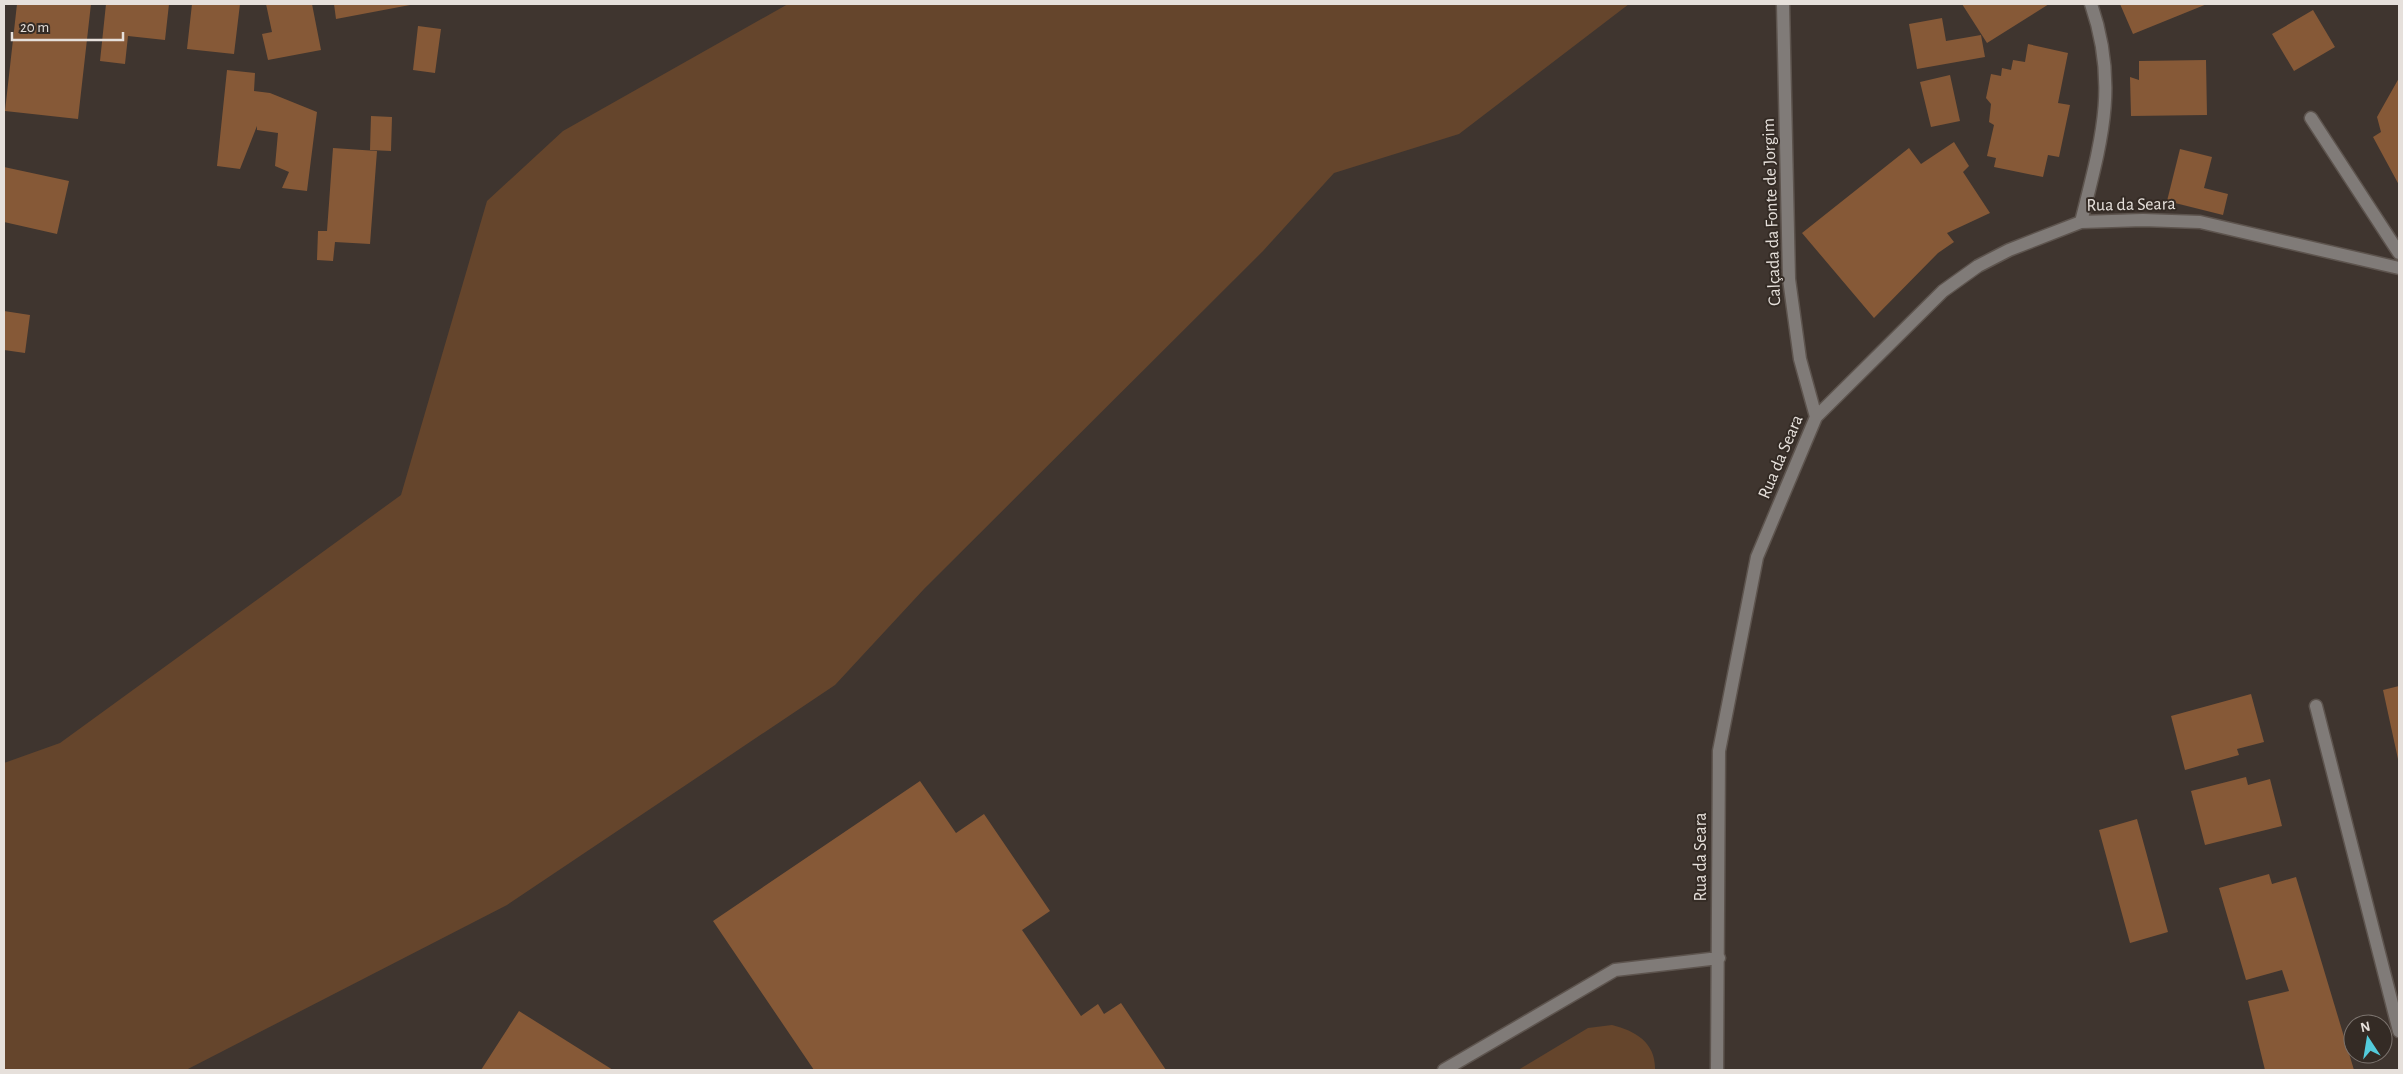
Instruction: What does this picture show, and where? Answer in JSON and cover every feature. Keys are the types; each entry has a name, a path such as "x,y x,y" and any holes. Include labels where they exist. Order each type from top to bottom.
{"street":[{"name":"Calçada da Fonte de Jorgim","path":"1783,4 1789,279 1800,360 1816,417"},
{"path":"2081,222 2102,138 2107,89 2101,34 2090,4"},
{"path":"2311,118 2399,253"},
{"name":"Rua da Seara","path":"1716,1070 1719,958 1719,751 1757,557 1816,417 1943,291 1978,266 2009,250 2081,222 2143,220 2200,222 2399,268"},
{"path":"2316,706 2399,1031"},
{"path":"1444,1070 1615,970 1719,958"}],"shaded area":[{"path":"788,4 1629,4 1459,134 1334,173 1263,251 924,589 835,685 507,905 186,1070 4,1070 4,763 60,743 401,495 487,201 563,131"},
{"path":"1612,1025 1629,1031 1648,1045 1652,1052 1655,1070 1518,1070 1588,1028"}],"building":[{"path":"17,4 91,4 78,119 5,111"},
{"path":"106,4 169,4 165,40 128,36 125,64 100,61"},
{"path":"192,4 240,4 234,54 187,49"},
{"path":"266,4 312,4 321,50 268,60 262,34 272,32"},
{"path":"334,4 410,4 410,5 336,19"},
{"path":"1962,4 2049,4 1987,43"},
{"path":"2120,4 2207,4 2133,34"},
{"path":"2313,10 2335,47 2294,71 2272,34"},
{"path":"1942,18 1946,41 1981,35 1985,57 1917,69 1909,24"},
{"path":"418,26 441,29 435,73 413,70"},
{"path":"2028,44 2068,53 2058,103 2070,105 2059,157 2048,155 2043,177 1994,167 1996,158 1987,156 1994,125 1989,122 1991,104 1986,98 1991,74 2001,76 2002,68 2011,70 2013,60 2025,62"},
{"path":"2206,60 2207,115 2131,116 2130,77 2139,80 2139,61"},
{"path":"227,70 255,73 254,91 270,93 317,112 307,191 282,188 289,172 275,166 278,133 257,130 257,126 240,169 217,166"},
{"path":"1950,75 1960,121 1931,127 1920,82"},
{"path":"2399,78 2399,185 2373,137 2381,132 2377,117"},
{"path":"371,116 392,117 391,151 370,150"},
{"path":"1954,142 1969,166 1963,172 1990,213 1947,233 1954,242 1938,253 1874,318 1802,233 1909,148 1921,164"},
{"path":"333,148 377,151 370,244 335,242 333,261 317,260 318,231 327,231"},
{"path":"2180,149 2212,157 2204,188 2228,194 2223,215 2167,201"},
{"path":"4,167 69,181 57,234 4,222"},
{"path":"4,311 30,315 25,353 4,350"},
{"path":"2399,686 2399,759 2398,759 2383,690"},
{"path":"2251,694 2264,742 2237,749 2239,755 2185,770 2171,716"},
{"path":"2246,777 2248,785 2270,779 2282,826 2205,845 2191,791"},
{"path":"920,781 956,833 984,814 1050,911 1022,930 1081,1016 1098,1004 1104,1014 1121,1003 1166,1070 814,1070 713,921"},
{"path":"2137,819 2168,932 2130,943 2099,830"},
{"path":"2269,874 2272,884 2296,877 2343,1033 2343,1064 2352,1064 2354,1070 2265,1070 2248,1001 2289,991 2282,970 2246,980 2219,888"},
{"path":"519,1011 613,1070 481,1070"}]}
